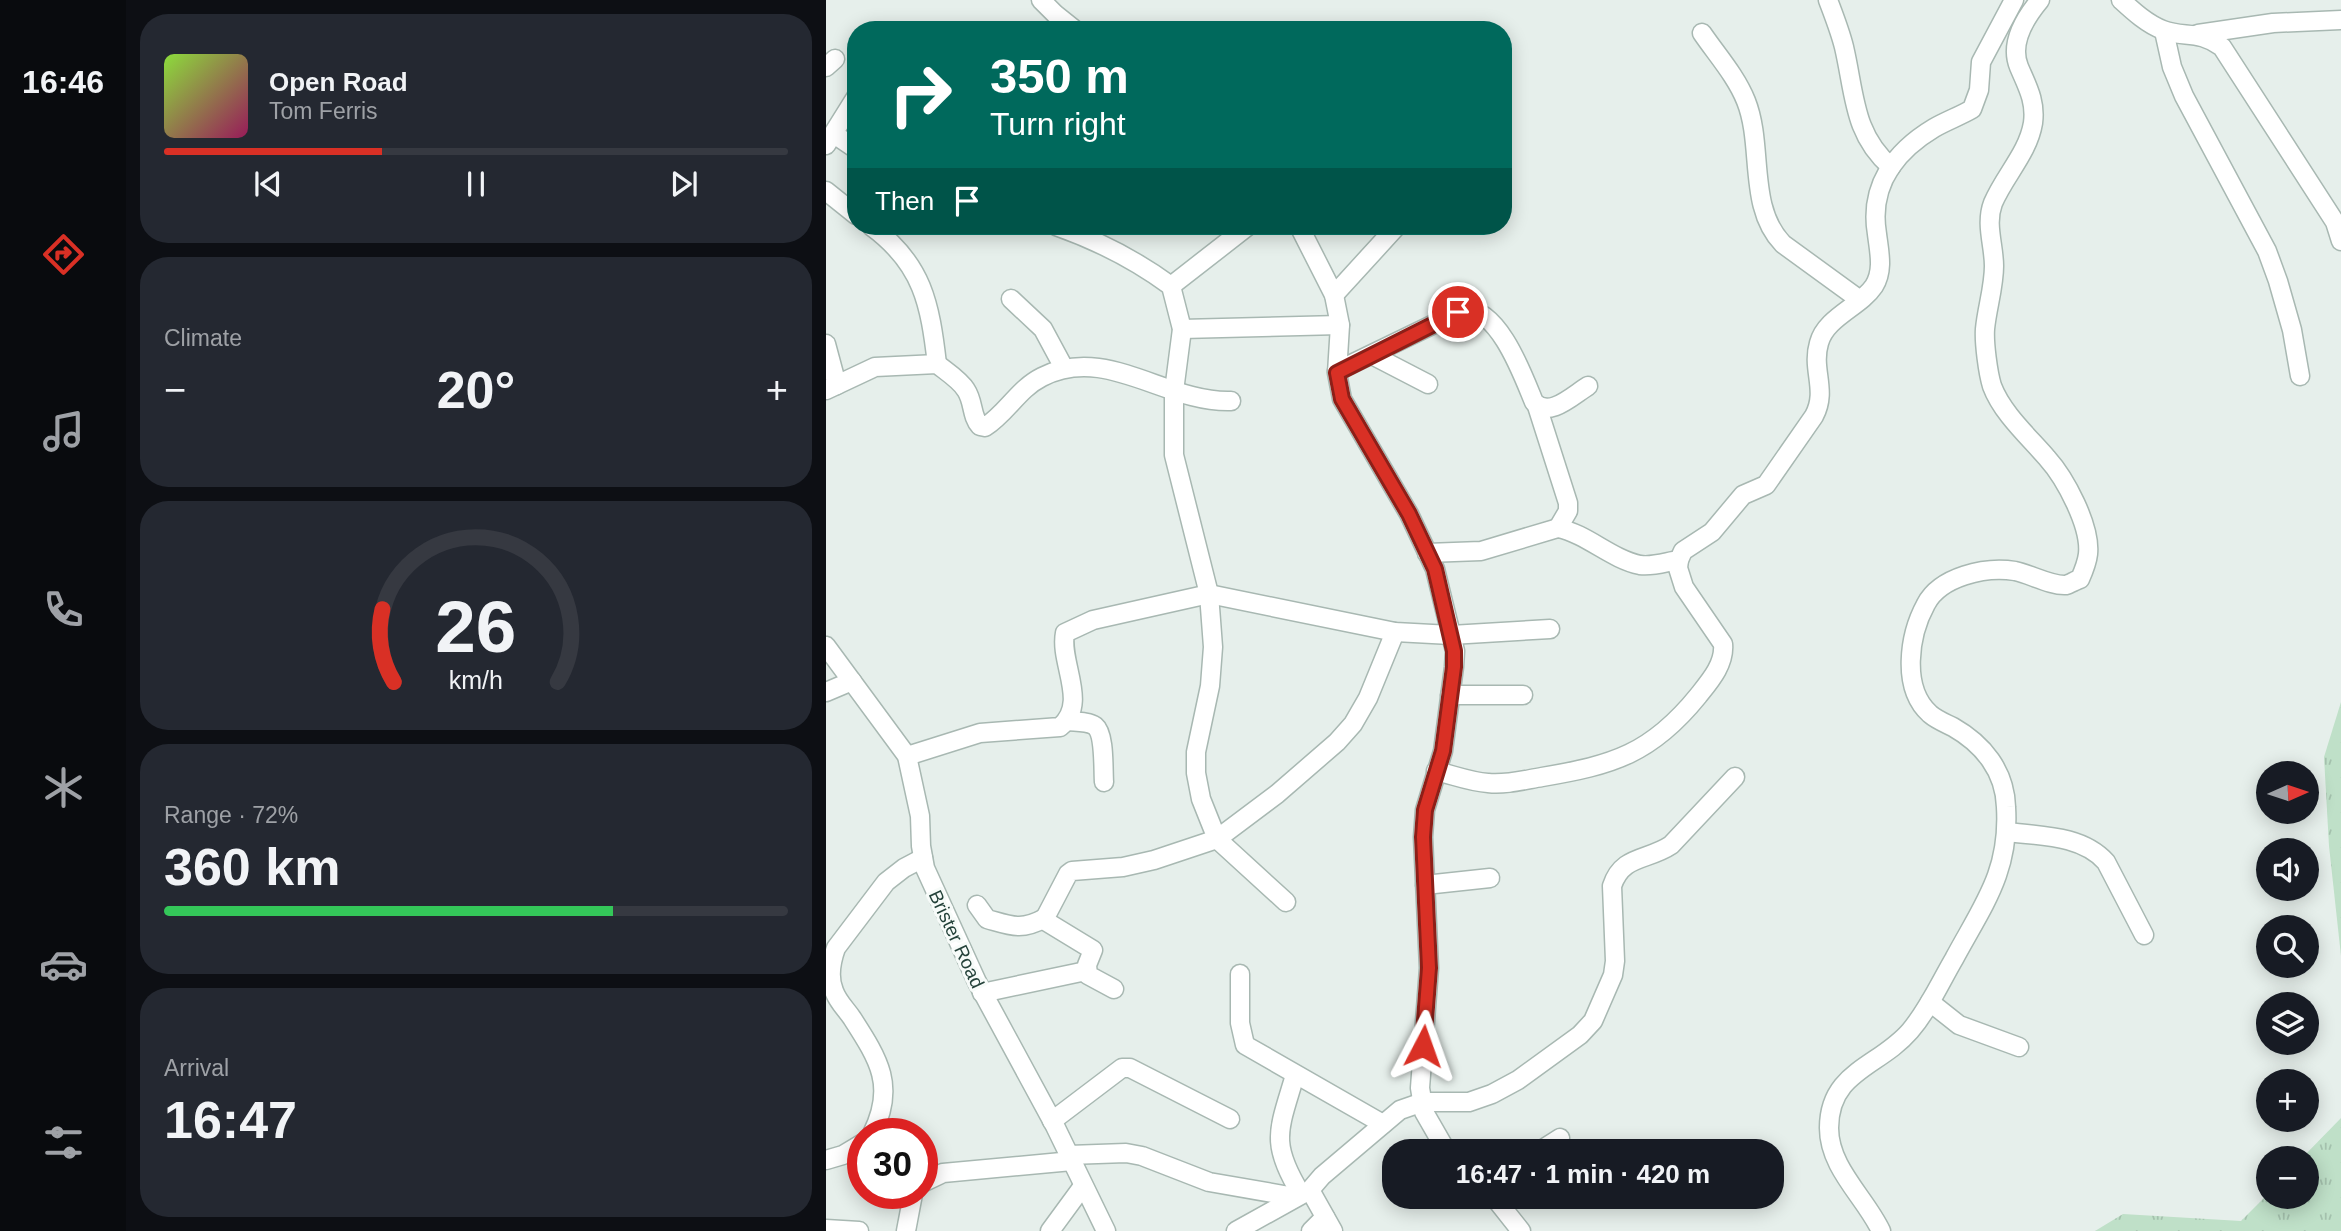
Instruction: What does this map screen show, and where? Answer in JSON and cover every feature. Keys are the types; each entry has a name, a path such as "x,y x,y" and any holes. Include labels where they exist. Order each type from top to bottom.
{"street":[{"path":"1041,0 1064,21"},
{"path":"1828,0 1843,43 1860,123 1867,141 1891,167"},
{"path":"1436,771 1489,783 1609,764 1635,752 1654,739 1693,702 1718,669 1724,654 1723,644 1684,587 1678,569 1679,560 1684,551 1712,532 1743,495 1766,485 1820,404 1817,354 1819,341 1826,329 1873,287 1879,275 1881,258 1874,217 1880,184 1891,167 1915,142 1934,128 1972,109 1979,90 1981,62 2014,0"},
{"path":"2121,0 2164,31 2195,34 2211,39 2222,47 2334,222 2341,242"},
{"path":"1881,1231 1832,1149 1829,1129 1832,1104 1844,1083 1909,1032 1930,1002 1985,907 2000,869 2007,832 2006,797 1993,761 1955,728 1929,713 1919,699 1912,678 1911,655 1916,627 1926,603 1938,588 1958,578 1993,570 2011,570 2066,585 2080,579 2089,551 2082,521 2067,488 2050,461 2004,407 1992,387 1985,331 1994,269 1989,220 1992,205 2021,156 2033,123 2031,91 2016,58 2019,33 2037,1"},
{"path":"2195,34 2273,23 2341,20"},
{"path":"2164,31 2172,67 2184,96 2267,251 2292,330 2300,376"},
{"path":"1702,33 1732,75 1746,102 1762,197 1773,234 1860,300"},
{"path":"847,112 830,140 847,146"},
{"path":"826,191 847,208"},
{"path":"882,235 899,250 914,271 927,299 937,364 967,391 974,419 980,426 985,427 1022,389 1040,377 1072,366 1103,367 1210,401 1231,401"},
{"path":"1084,235 1171,286 1182,329 1174,391 1174,455 1209,594 1212,665 1196,752 1196,773 1201,799 1217,839 1286,902"},
{"path":"1171,286 1236,235"},
{"path":"1304,235 1334,295 1339,325 1338,387 1342,399 1409,514 1435,569 1451,635 1454,667 1443,751 1425,810 1429,968 1420,1088 1433,1130 1439,1139"},
{"path":"1334,295 1389,235"},
{"path":"1011,299 1044,329 1064,368"},
{"path":"1338,371 1465,309 1481,313 1513,351 1537,406 1568,503 1568,511 1558,528"},
{"path":"1182,329 1339,325"},
{"path":"826,344 831,388 875,367 937,364"},
{"path":"1372,355 1429,384"},
{"path":"1537,406 1546,410 1554,407 1588,386"},
{"path":"1427,553 1480,551 1558,528 1641,565 1679,560"},
{"path":"906,755 980,733 1060,727 1071,712 1071,674 1063,642 1065,633 1093,620 1209,594 1395,632 1451,635 1550,629"},
{"path":"977,905 987,919 1014,927 1030,927 1045,918 1068,874 1073,871 1123,867 1154,860 1217,839 1277,794 1337,742 1353,724 1368,698 1395,632"},
{"name":"Brister Road","path":"826,646 906,755 920,816 925,868 982,993 1052,1121 1106,1231"},
{"path":"826,692 852,681"},
{"path":"1450,695 1523,695"},
{"path":"1067,721 1090,724 1099,731 1104,782"},
{"path":"1236,1231 1302,1194 1400,1110 1423,1102 1469,1102 1492,1094 1518,1080 1580,1035 1593,1021 1606,993 1615,961 1612,904 1615,878 1623,866 1661,852 1671,845 1735,777"},
{"path":"2007,832 2071,841 2099,854 2106,862 2144,936"},
{"path":"879,1118 884,1106 884,1082 873,1051 833,990 831,950 886,882 923,858"},
{"path":"1425,885 1490,878"},
{"path":"1045,918 1047,922 1093,950 1086,971"},
{"path":"982,993 1086,971"},
{"path":"1086,971 1088,975 1114,989"},
{"path":"1240,974 1240,1023 1245,1045 1383,1124"},
{"path":"1930,1002 1959,1025 2019,1047"},
{"path":"1052,1121 1122,1068 1130,1068 1230,1119"},
{"path":"1295,1075 1282,1121 1280,1146 1286,1168 1302,1194 1329,1224 1311,1231"},
{"path":"826,1160 847,1153"},
{"path":"938,1175 1126,1153 1142,1156 1209,1182 1302,1194"},
{"path":"1050,1231 1083,1186"},
{"path":"906,1231 910,1209"},
{"path":"1504,1209 1521,1231"},
{"path":"826,1229 859,1231"}],"green space":[{"path":"2341,702 2341,956 2329,846 2324,757"},
{"path":"2341,1118 2341,1231 2095,1231 2123,1214 2241,1221 2256,1206 2256,1209 2319,1209 2319,1146 2314,1146"}],"route":[{"path":"1423,1046 1429,968 1423,837 1425,810 1443,751 1454,651 1435,569 1409,514 1342,399 1337,373 1458,312"}]}
